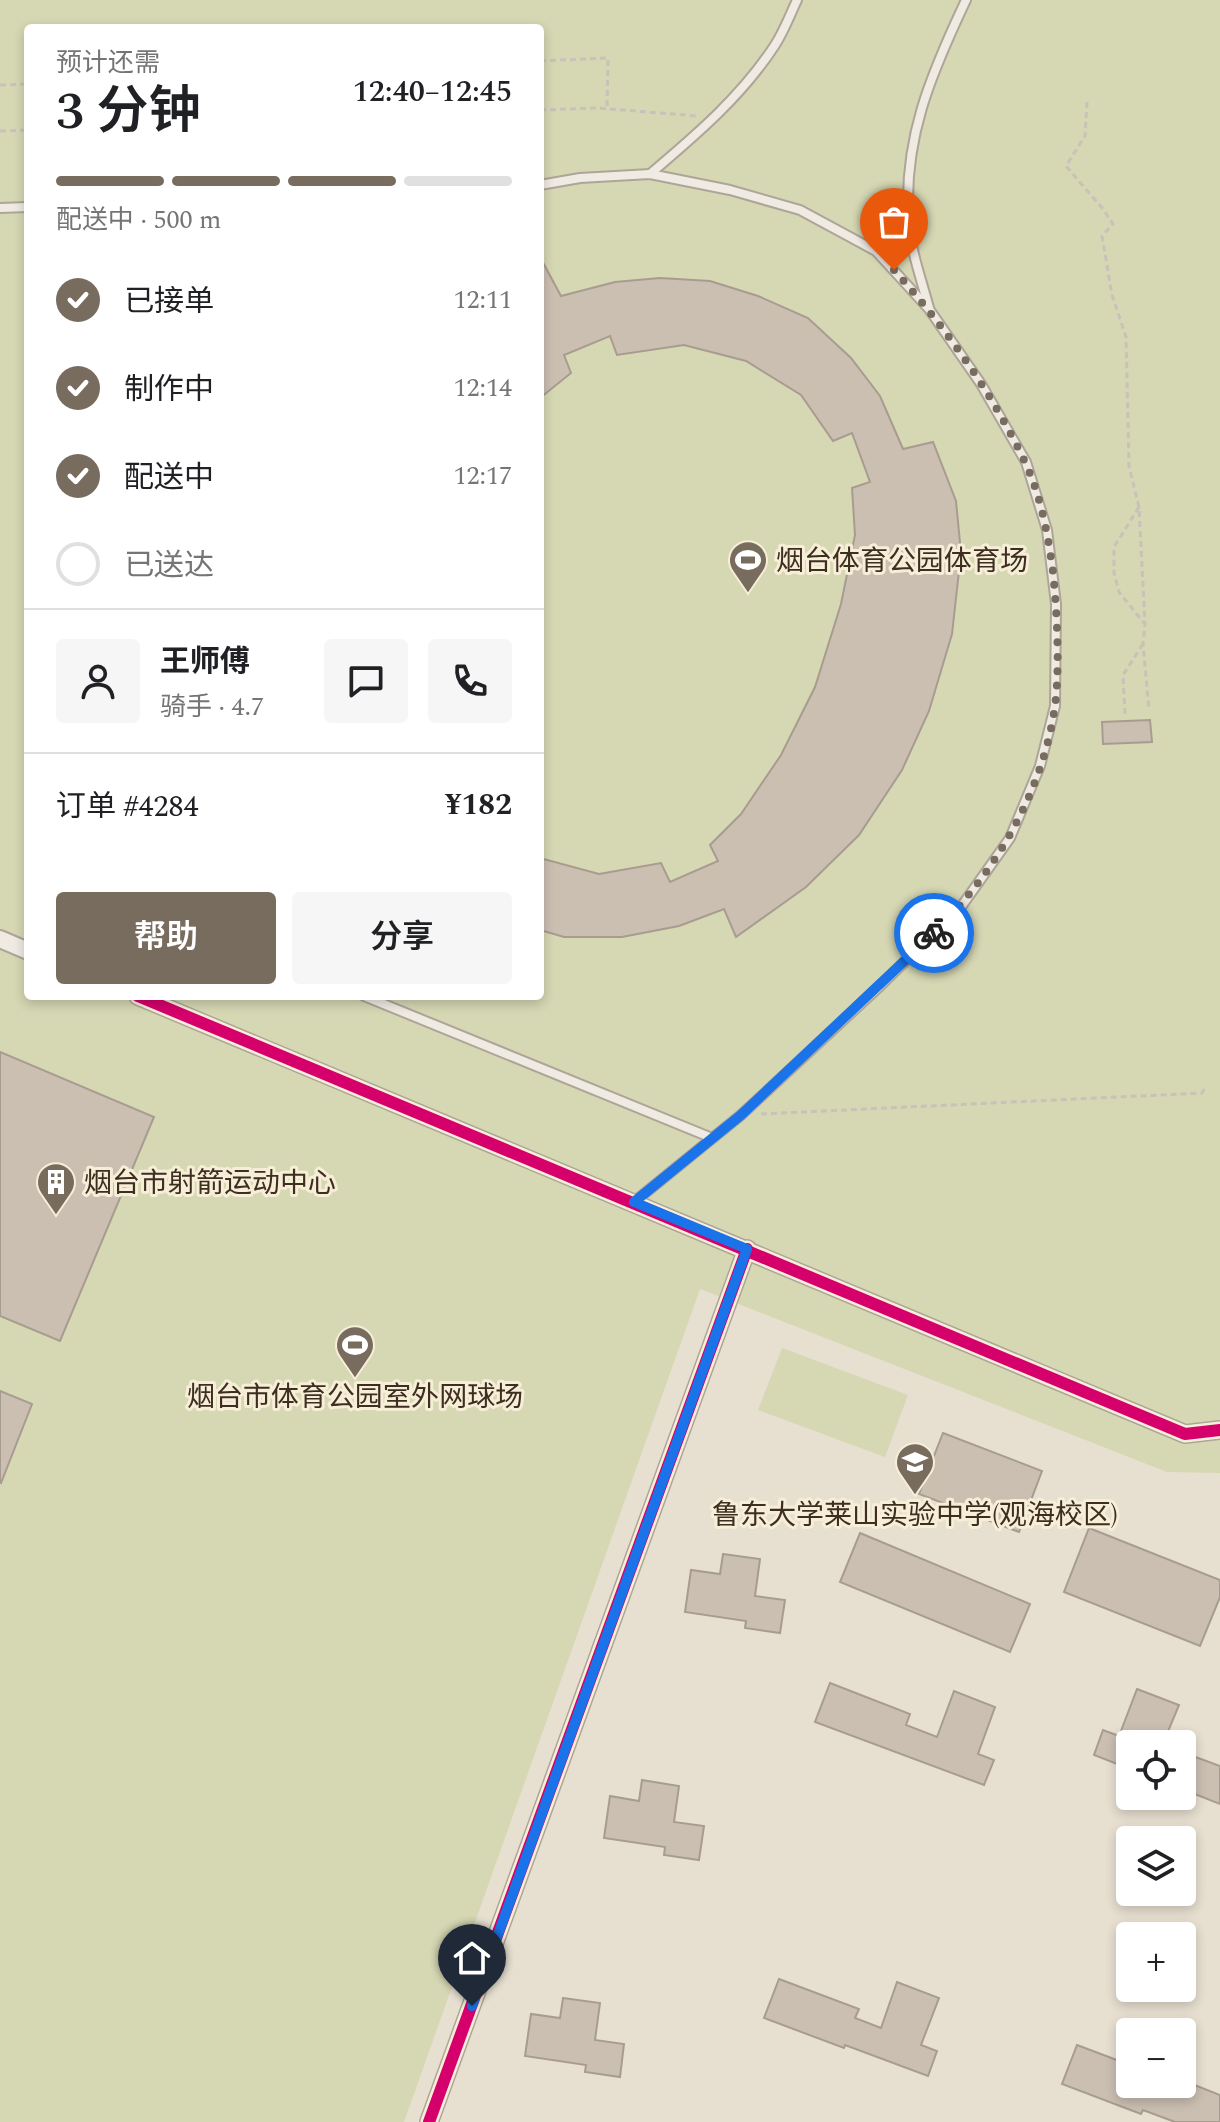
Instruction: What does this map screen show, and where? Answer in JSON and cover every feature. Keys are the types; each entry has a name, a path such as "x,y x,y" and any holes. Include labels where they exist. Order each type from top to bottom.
{"street":[{"path":"0,939 24,949"},
{"path":"160,1000 1185,1434 1220,1430"},
{"path":"429,2122 747,1249"}],"lane":[{"path":"650,174 716,117 739,92 776,44 797,0"},
{"path":"929,309 909,227 907,173 920,115 937,61 966,0"},
{"path":"544,184 580,178 650,174 730,190 800,210 876,251 929,309 981,384 1026,462 1047,530 1056,604 1055,706 1040,766 1010,838 961,907 880,986 741,1115 634,1202"},
{"path":"0,208 24,207"},
{"path":"374,1000 712,1138"}],"path":[{"path":"544,61 608,58 607,109"},
{"path":"0,85 24,84"},
{"path":"1087,102 1085,136 1066,166 1113,224 1102,236 1112,295 1126,337 1129,466 1139,507 1145,625 1143,644 1149,709"},
{"path":"544,110 607,109 716,117"},
{"path":"0,131 24,130"},
{"path":"1139,507 1114,547 1114,573 1119,592 1145,625"},
{"path":"1125,714 1123,675 1143,644"},
{"path":"741,1115 1202,1093 1206,1086"}],"green space":[{"path":"0,0 1220,0 1220,1473 1167,1472 700,1289 404,2122 0,2122"},
{"path":"782,1348 908,1395 885,1457 758,1410"}],"building":[{"path":"544,264 561,296 615,282 660,278 710,281 758,296 808,318 851,358 880,396 903,449 933,442 956,501 961,553 952,634 929,711 902,770 859,835 806,887 736,937 724,909 679,926 622,937 564,937 544,931 544,859 599,874 661,863 670,882 718,861 710,845 741,814 781,755 815,687 841,604 855,535 852,488 870,482 852,433 833,441 801,395 746,361 684,345 617,355 610,336 564,355 571,373 544,395"},
{"path":"1150,720 1152,742 1103,744 1102,722"},
{"name":"烟台市射箭运动中心","path":"0,1052 154,1117 60,1341 0,1316"},
{"path":"0,1391 32,1404 1,1483 0,1482"},
{"path":"943,1433 1042,1471 1019,1532 919,1494"},
{"path":"1089,1528 1220,1580 1220,1597 1200,1646 1064,1592"},
{"path":"860,1533 1030,1604 1010,1652 840,1582"},
{"path":"723,1554 760,1559 755,1596 785,1600 780,1633 745,1628 746,1621 685,1612 691,1570 720,1574"},
{"path":"830,1683 910,1714 906,1725 937,1737 954,1691 995,1707 978,1754 994,1760 984,1785 815,1722"},
{"path":"1137,1689 1179,1705 1169,1730 1121,1730"},
{"path":"1103,1730 1116,1735 1116,1764 1094,1755"},
{"path":"1196,1757 1220,1766 1220,1804 1196,1795"},
{"path":"642,1780 679,1786 674,1822 704,1826 699,1860 664,1855 665,1847 604,1838 610,1796 639,1801"},
{"path":"779,1979 859,2009 855,2018 881,2028 897,1982 939,1998 921,2045 937,2051 928,2076 764,2018"},
{"path":"563,1998 600,2003 595,2040 624,2044 620,2077 585,2072 586,2065 525,2056 531,2014 560,2018"},
{"path":"1077,2045 1116,2060 1116,2098 1196,2098 1196,2086 1220,2095 1220,2122 1175,2122 1143,2110 1141,2114 1062,2084"}],"cycle path":[{"path":"148,1000 1185,1434 1220,1430"},
{"path":"429,2122 747,1249"}],"way so far":[{"path":"894,270 929,309 981,384 1026,462 1047,530 1056,604 1055,706 1040,766 1010,838 961,907 934,933"}],"place":[{"name":"烟台体育公园体育场","path":"748,594"},
{"name":"烟台市射箭运动中心","path":"56,1216"},
{"name":"烟台市体育公园室外网球场","path":"355,1379"},
{"name":"鲁东大学莱山实验中学(观海校区)","path":"915,1496"}],"route":[{"path":"472,2006 747,1249 634,1202 741,1115 934,933"}]}
